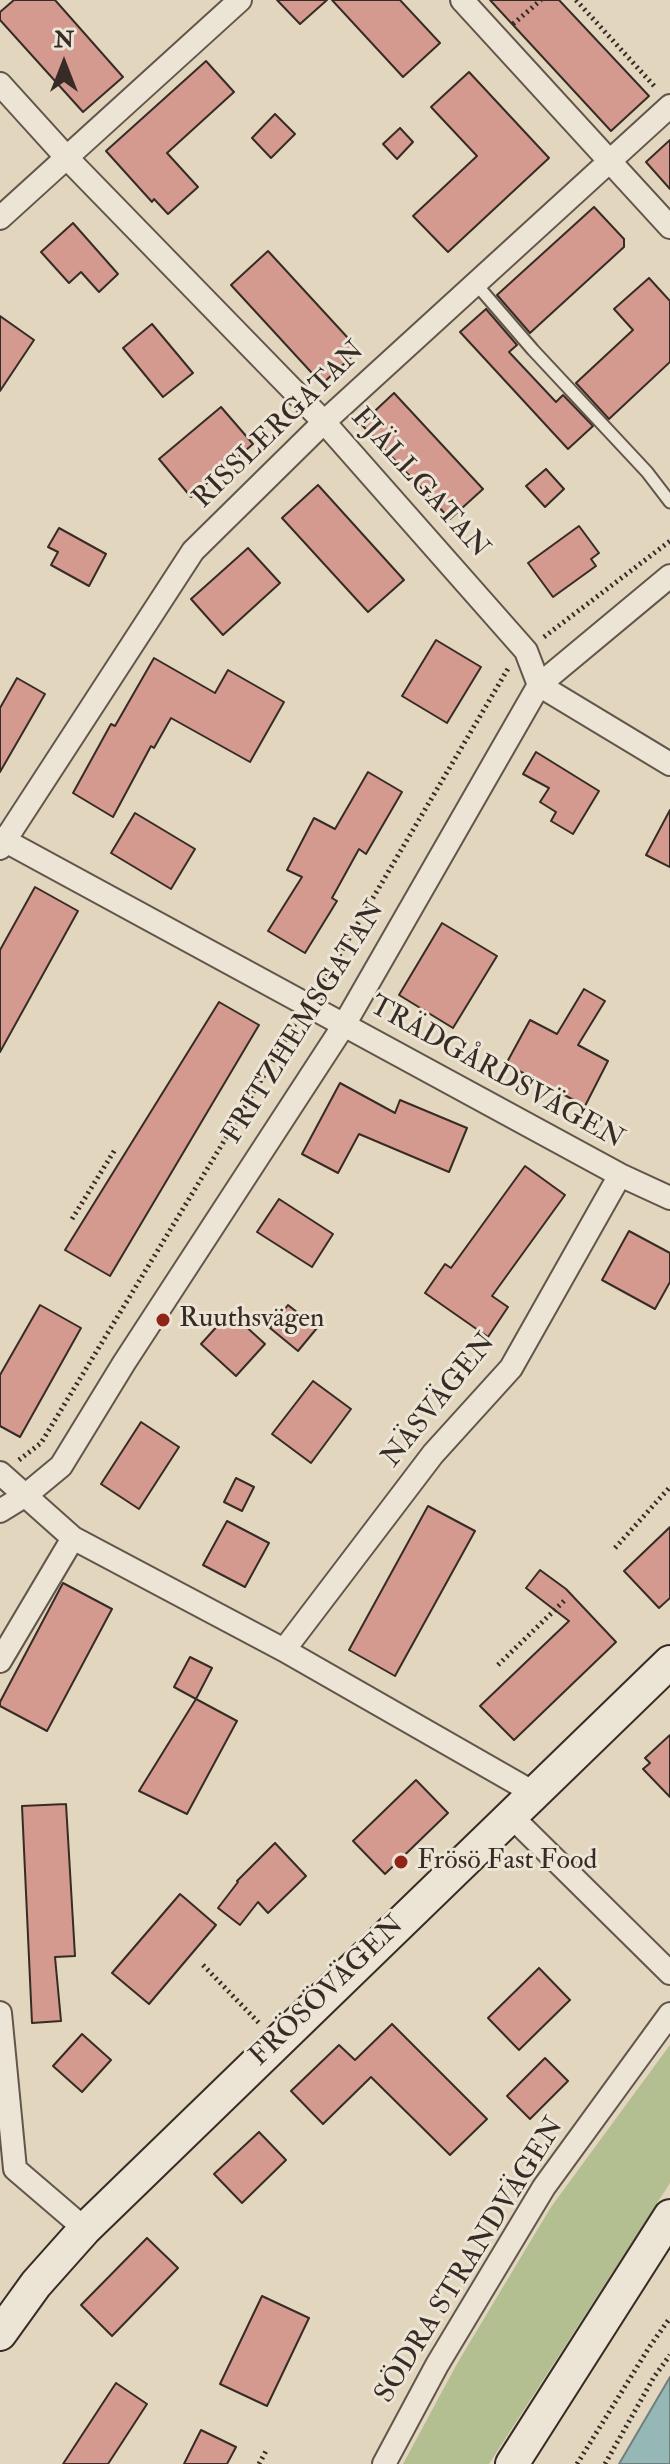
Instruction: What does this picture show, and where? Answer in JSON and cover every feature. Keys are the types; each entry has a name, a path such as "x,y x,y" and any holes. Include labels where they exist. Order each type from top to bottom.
{"street":[{"path":"0,218 240,0"},
{"path":"462,0 670,227"},
{"name":"FJÄLLGATAN","path":"0,84 68,159 324,422 526,651 539,685"},
{"name":"RISSLERGATAN","path":"1,842 193,551 324,422 610,161 665,99"},
{"name":"FRITZHEMSGATAN","path":"0,1511 26,1495 61,1466 124,1363 344,1025 539,685 670,576"},
{"path":"539,685 670,764"},
{"name":"TRÄDGÅRDSVÄGEN","path":"1,842 620,1175 670,1198"},
{"name":"NÄSVÄGEN","path":"284,1650 433,1454 511,1368 620,1175"},
{"path":"0,1473 73,1538 284,1650 534,1793"},
{"path":"0,1661 73,1538"},
{"name":"FRÖSÖVÄGEN","path":"0,2334 36,2284 85,2229 670,1662"},
{"path":"510,1815 670,1973"},
{"path":"0,2013 8,2168 85,2229"},
{"name":"SÖDRA STRANDVÄGEN","path":"384,2464 437,2365 544,2187 670,2014"},
{"path":"512,2464 670,2216"}],"lane":[{"path":"476,284 647,472 670,502"}],"path":[{"path":"517,21 541,0"},
{"path":"576,0 665,99"},
{"path":"0,1473 41,1443 277,1051 309,1006"},
{"path":"72,1219 116,1148"},
{"path":"615,1548 670,1487"},
{"path":"498,1665 566,1599"},
{"path":"203,1965 277,2041"},
{"path":"577,2464 670,2318"},
{"path":"605,2464 654,2377 670,2355"},
{"path":"259,2464 266,2451"}],"green space":[{"path":"670,2045 670,2183 489,2464 403,2464 458,2362 551,2207"}],"water":[{"path":"670,2377 670,2464 619,2464"}],"building":[{"path":"14,0 55,0 123,77 83,112 0,20 0,12"},
{"path":"277,0 327,0 300,24"},
{"path":"332,0 400,0 440,43 403,77"},
{"path":"490,0 559,0 649,96 611,131"},
{"path":"206,61 234,92 167,153 198,187 168,214 154,199 152,202 106,151"},
{"path":"469,72 549,158 448,252 413,216 477,156 431,107"},
{"path":"275,114 295,134 271,158 252,138"},
{"path":"400,128 413,142 397,159 383,144"},
{"path":"670,140 670,189 646,162"},
{"path":"594,207 624,239 624,247 530,333 497,295"},
{"path":"73,223 118,274 99,292 81,272 69,283 41,252"},
{"path":"268,251 359,350 322,384 231,285"},
{"path":"649,278 670,301 670,362 609,419 576,383 633,330 614,309"},
{"path":"486,309 517,345 509,352 556,402 563,395 593,426 568,449 460,332"},
{"path":"0,316 34,340 0,391"},
{"path":"152,324 193,373 163,397 123,348"},
{"path":"394,393 483,489 450,519 361,424"},
{"path":"221,407 253,444 191,497 159,459"},
{"path":"546,469 564,489 545,507 526,486"},
{"path":"318,485 404,580 368,612 282,518"},
{"path":"579,526 599,553 591,559 596,566 553,597 528,563"},
{"path":"59,528 106,554 89,586 51,565 58,552 48,547"},
{"path":"248,548 280,583 223,635 191,599"},
{"path":"436,640 481,667 447,723 402,696"},
{"path":"154,658 215,693 228,670 284,702 250,762 171,718 154,748 151,746 113,817 73,793 111,724 115,726"},
{"path":"17,678 45,694 0,772 0,708"},
{"path":"536,752 599,791 573,834 551,821 556,812 540,802 549,788 523,774"},
{"path":"368,772 402,792 366,854 359,849 332,898 337,901 305,953 268,931 302,877 287,870 314,818 335,829"},
{"path":"670,810 670,867 646,855"},
{"path":"135,813 195,849 171,889 111,853"},
{"path":"35,887 78,911 0,1052 0,950"},
{"path":"442,923 497,956 453,1028 399,995"},
{"path":"584,989 605,1001 578,1045 608,1061 585,1106 506,1064 530,1020 557,1034"},
{"path":"219,1002 259,1025 110,1276 65,1250"},
{"path":"340,1083 395,1113 400,1100 467,1128 449,1172 359,1134 338,1173 302,1154"},
{"path":"525,1166 565,1195 492,1296 508,1307 488,1337 425,1293 445,1264 451,1268"},
{"path":"279,1199 333,1234 312,1267 257,1232"},
{"path":"629,1231 670,1253 670,1282 655,1309 602,1280"},
{"path":"40,1305 81,1328 20,1437 0,1426 0,1375"},
{"path":"288,1305 317,1328 298,1351 270,1328"},
{"path":"230,1312 265,1344 236,1376 201,1344"},
{"path":"313,1381 351,1409 311,1463 272,1434"},
{"path":"141,1422 179,1447 139,1509 101,1484"},
{"path":"236,1478 254,1487 242,1511 224,1502"},
{"path":"428,1506 475,1531 395,1676 349,1650"},
{"path":"227,1521 269,1543 245,1587 203,1565"},
{"path":"670,1527 670,1598 659,1608 624,1571"},
{"path":"540,1570 566,1589 616,1642 514,1740 480,1706 569,1621 526,1588"},
{"path":"63,1583 112,1609 47,1731 0,1706 0,1702"},
{"path":"190,1657 212,1668 196,1699 174,1687"},
{"path":"196,1699 237,1721 187,1814 139,1791"},
{"path":"670,1735 670,1797 643,1769 650,1763 645,1758"},
{"path":"416,1780 448,1813 385,1874 353,1841"},
{"path":"66,1804 75,1956 55,1957 61,2021 32,2023 22,1806"},
{"path":"275,1843 306,1876 268,1913 258,1902 240,1925 218,1908 237,1881"},
{"path":"180,1894 216,1925 149,2004 112,1973"},
{"path":"539,1968 570,2000 519,2050 488,2018"},
{"path":"392,2024 487,2119 450,2155 371,2077 323,2124 291,2091 339,2045 355,2060"},
{"path":"82,2034 111,2060 82,2092 53,2066"},
{"path":"545,2058 568,2081 530,2119 507,2096"},
{"path":"259,2132 286,2160 242,2203 214,2174"},
{"path":"147,2238 178,2268 112,2336 81,2305"},
{"path":"262,2296 309,2318 267,2406 220,2384"},
{"path":"116,2383 147,2404 108,2464 63,2464"},
{"path":"201,2430 236,2447 227,2464 184,2464"}],"place":[{"name":"Ruuthsvägen","path":"163,1320"},
{"name":"Frösö Fast Food","path":"401,1862"}]}
